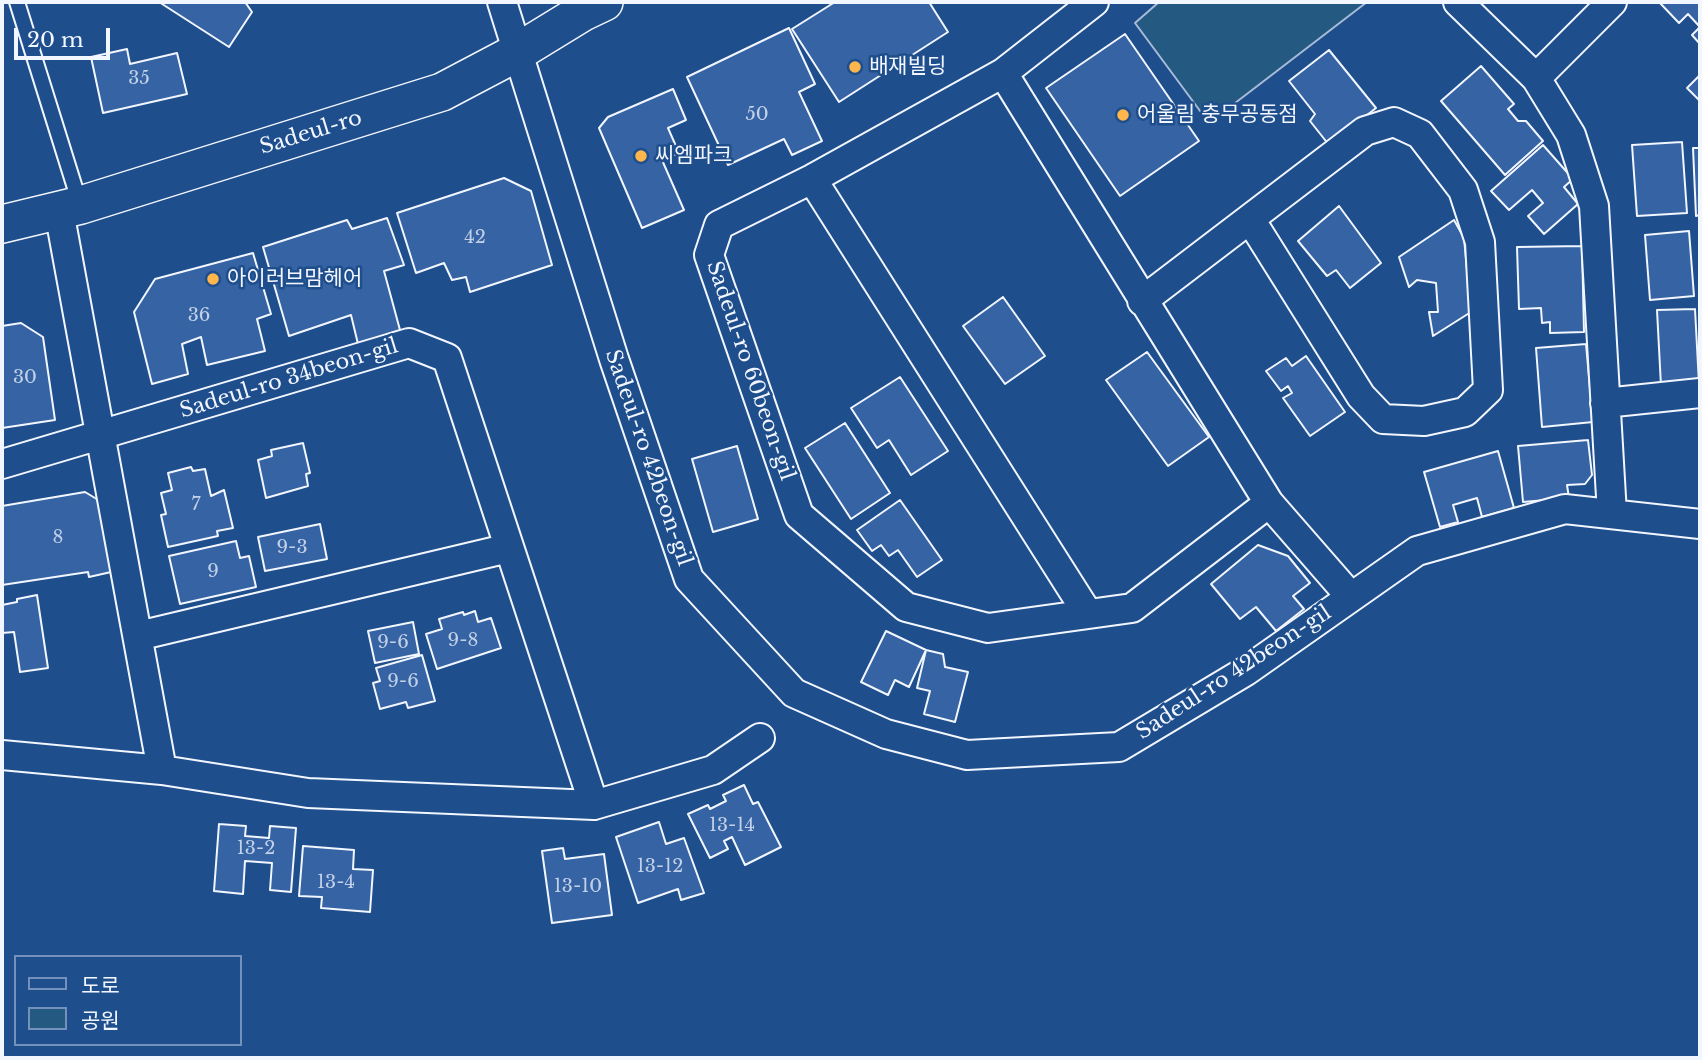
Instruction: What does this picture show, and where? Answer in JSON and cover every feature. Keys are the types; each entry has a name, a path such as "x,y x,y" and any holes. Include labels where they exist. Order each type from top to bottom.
{"street":[{"name":"Sadeul-ro 42beon-gil","path":"502,2 614,359 689,579 794,693 886,734 967,755 1119,747 1246,671 1417,551 1564,509 1700,524"},
{"name":"Sadeul-ro","path":"2,224 70,208 442,92 604,2"},
{"path":"1094,2 1003,73 1269,503 1351,597"},
{"path":"1458,2 1536,78 1571,135 1594,206 1612,514"},
{"path":"1536,78 1612,2"},
{"name":"Sadeul-ro 60beon-gil","path":"1003,73 811,179 719,225 709,255 799,515 906,607 988,628 1132,608 1269,503"},
{"path":"1142,301 1365,131 1394,122 1420,134 1463,190 1480,242 1488,390 1465,412 1424,421 1383,419 1361,396 1250,219"},
{"path":"811,179 1088,614"},
{"path":"70,208 101,435 162,770"},
{"name":"Sadeul-ro 34beon-gil","path":"2,464 409,343 447,359 594,805"},
{"path":"1605,402 1700,393"},
{"path":"138,636 509,548"},
{"path":"2,755 162,770 308,793 594,805 713,770 760,738"}],"lane":[{"path":"17,2 70,208"}],"green space":[{"path":"1159,2 1367,2 1209,123 1135,23"}],"building":[{"path":"159,2 245,2 252,12 229,47"},
{"name":"배재빌딩","path":"835,2 929,2 948,32 839,102 792,29"},
{"path":"1659,2 1700,2 1700,27 1688,14 1679,23"},
{"path":"1700,27 1700,44 1692,35"},
{"path":"789,28 815,84 799,92 822,141 792,155 784,139 728,165 687,77"},
{"path":"1125,34 1199,141 1120,196 1046,88"},
{"path":"127,49 130,64 177,53 187,94 103,113 91,57"},
{"path":"1329,50 1376,108 1329,145 1310,121 1315,114 1289,81"},
{"path":"1481,66 1514,104 1508,109 1518,121 1526,121 1543,141 1505,175 1441,101"},
{"path":"1700,75 1700,101 1687,88"},
{"name":"씨엠파크","path":"673,89 686,120 668,128 679,153 662,160 684,210 642,228 599,128 608,117"},
{"path":"1682,142 1687,213 1637,216 1632,145"},
{"path":"1543,145 1573,179 1564,187 1578,204 1544,234 1528,216 1543,203 1532,190 1509,210 1491,191"},
{"path":"1693,148 1700,148 1700,215 1696,216"},
{"path":"504,178 531,191 552,265 470,292 466,277 452,280 444,263 416,273 397,213"},
{"path":"1339,206 1381,263 1350,288 1336,270 1327,276 1298,241"},
{"path":"387,218 404,265 384,271 400,330 358,344 351,315 289,336 263,247 347,220 352,229"},
{"path":"1454,220 1464,238 1471,312 1433,336 1429,312 1438,312 1436,283 1417,280 1409,287 1399,257"},
{"path":"1689,231 1694,296 1650,300 1645,235"},
{"path":"1582,246 1584,332 1550,333 1550,322 1542,323 1541,308 1519,309 1517,247"},
{"path":"253,253 271,314 257,319 265,351 207,365 201,337 182,344 188,374 152,384 134,312 155,279"},
{"path":"1003,297 1045,356 1005,384 963,326"},
{"path":"1695,309 1699,384 1661,386 1657,310"},
{"path":"21,323 43,337 55,420 2,428 2,326"},
{"path":"1586,344 1593,422 1542,427 1536,348"},
{"path":"1147,352 1209,437 1168,466 1106,380"},
{"path":"1306,356 1345,412 1310,436 1283,398 1292,393 1288,386 1281,391 1266,371 1286,358 1292,366"},
{"path":"900,377 948,451 911,475 889,440 877,448 851,408"},
{"path":"845,423 890,493 851,519 805,448"},
{"path":"1588,440 1592,475 1585,484 1567,485 1569,498 1523,502 1518,446"},
{"path":"303,443 310,473 306,474 308,486 266,498 258,460 272,456 271,450"},
{"path":"737,446 758,519 713,532 692,459"},
{"path":"1498,451 1514,508 1482,517 1477,498 1453,505 1458,522 1440,527 1424,472"},
{"path":"191,467 193,471 205,469 211,496 224,490 233,528 217,531 218,536 168,547 161,515 166,514 161,493 172,490 168,473"},
{"path":"85,492 110,507 120,570 89,577 88,572 2,585 2,506"},
{"path":"900,500 942,560 917,577 898,550 889,556 881,545 872,551 857,530"},
{"path":"320,524 327,559 265,571 258,537"},
{"path":"236,541 240,558 249,556 256,587 180,604 169,556"},
{"path":"1258,545 1288,556 1310,583 1293,596 1304,609 1276,631 1256,607 1240,619 1211,584"},
{"path":"37,595 48,668 20,672 14,632 2,633 2,605"},
{"path":"475,611 478,622 491,618 501,648 437,669 426,634 442,629 439,619"},
{"path":"413,622 419,654 375,663 368,631"},
{"path":"886,631 926,650 909,687 895,680 888,695 861,682"},
{"path":"926,650 943,654 945,667 968,672 955,722 924,714 930,691 917,688"},
{"path":"422,655 435,701 408,708 406,702 380,709 373,683 380,681 376,668"},
{"path":"744,785 753,804 758,802 781,847 745,865 732,837 724,841 728,849 710,858 688,814 708,805 710,809 726,801 723,795"},
{"path":"659,822 666,844 684,838 704,893 681,900 678,889 638,903 616,837"},
{"path":"219,824 246,826 245,836 269,838 270,826 296,828 291,892 270,890 272,863 245,861 243,894 214,891"},
{"path":"303,846 354,850 353,869 373,870 370,912 321,908 322,897 299,896"},
{"path":"563,848 565,859 604,854 612,915 552,923 542,851"}],"place":[{"name":"배재빌딩","path":"855,67"},
{"name":"어울림 충무공동점","path":"1123,115"},
{"name":"씨엠파크","path":"641,156"},
{"name":"아이러브맘헤어","path":"213,279"}]}
